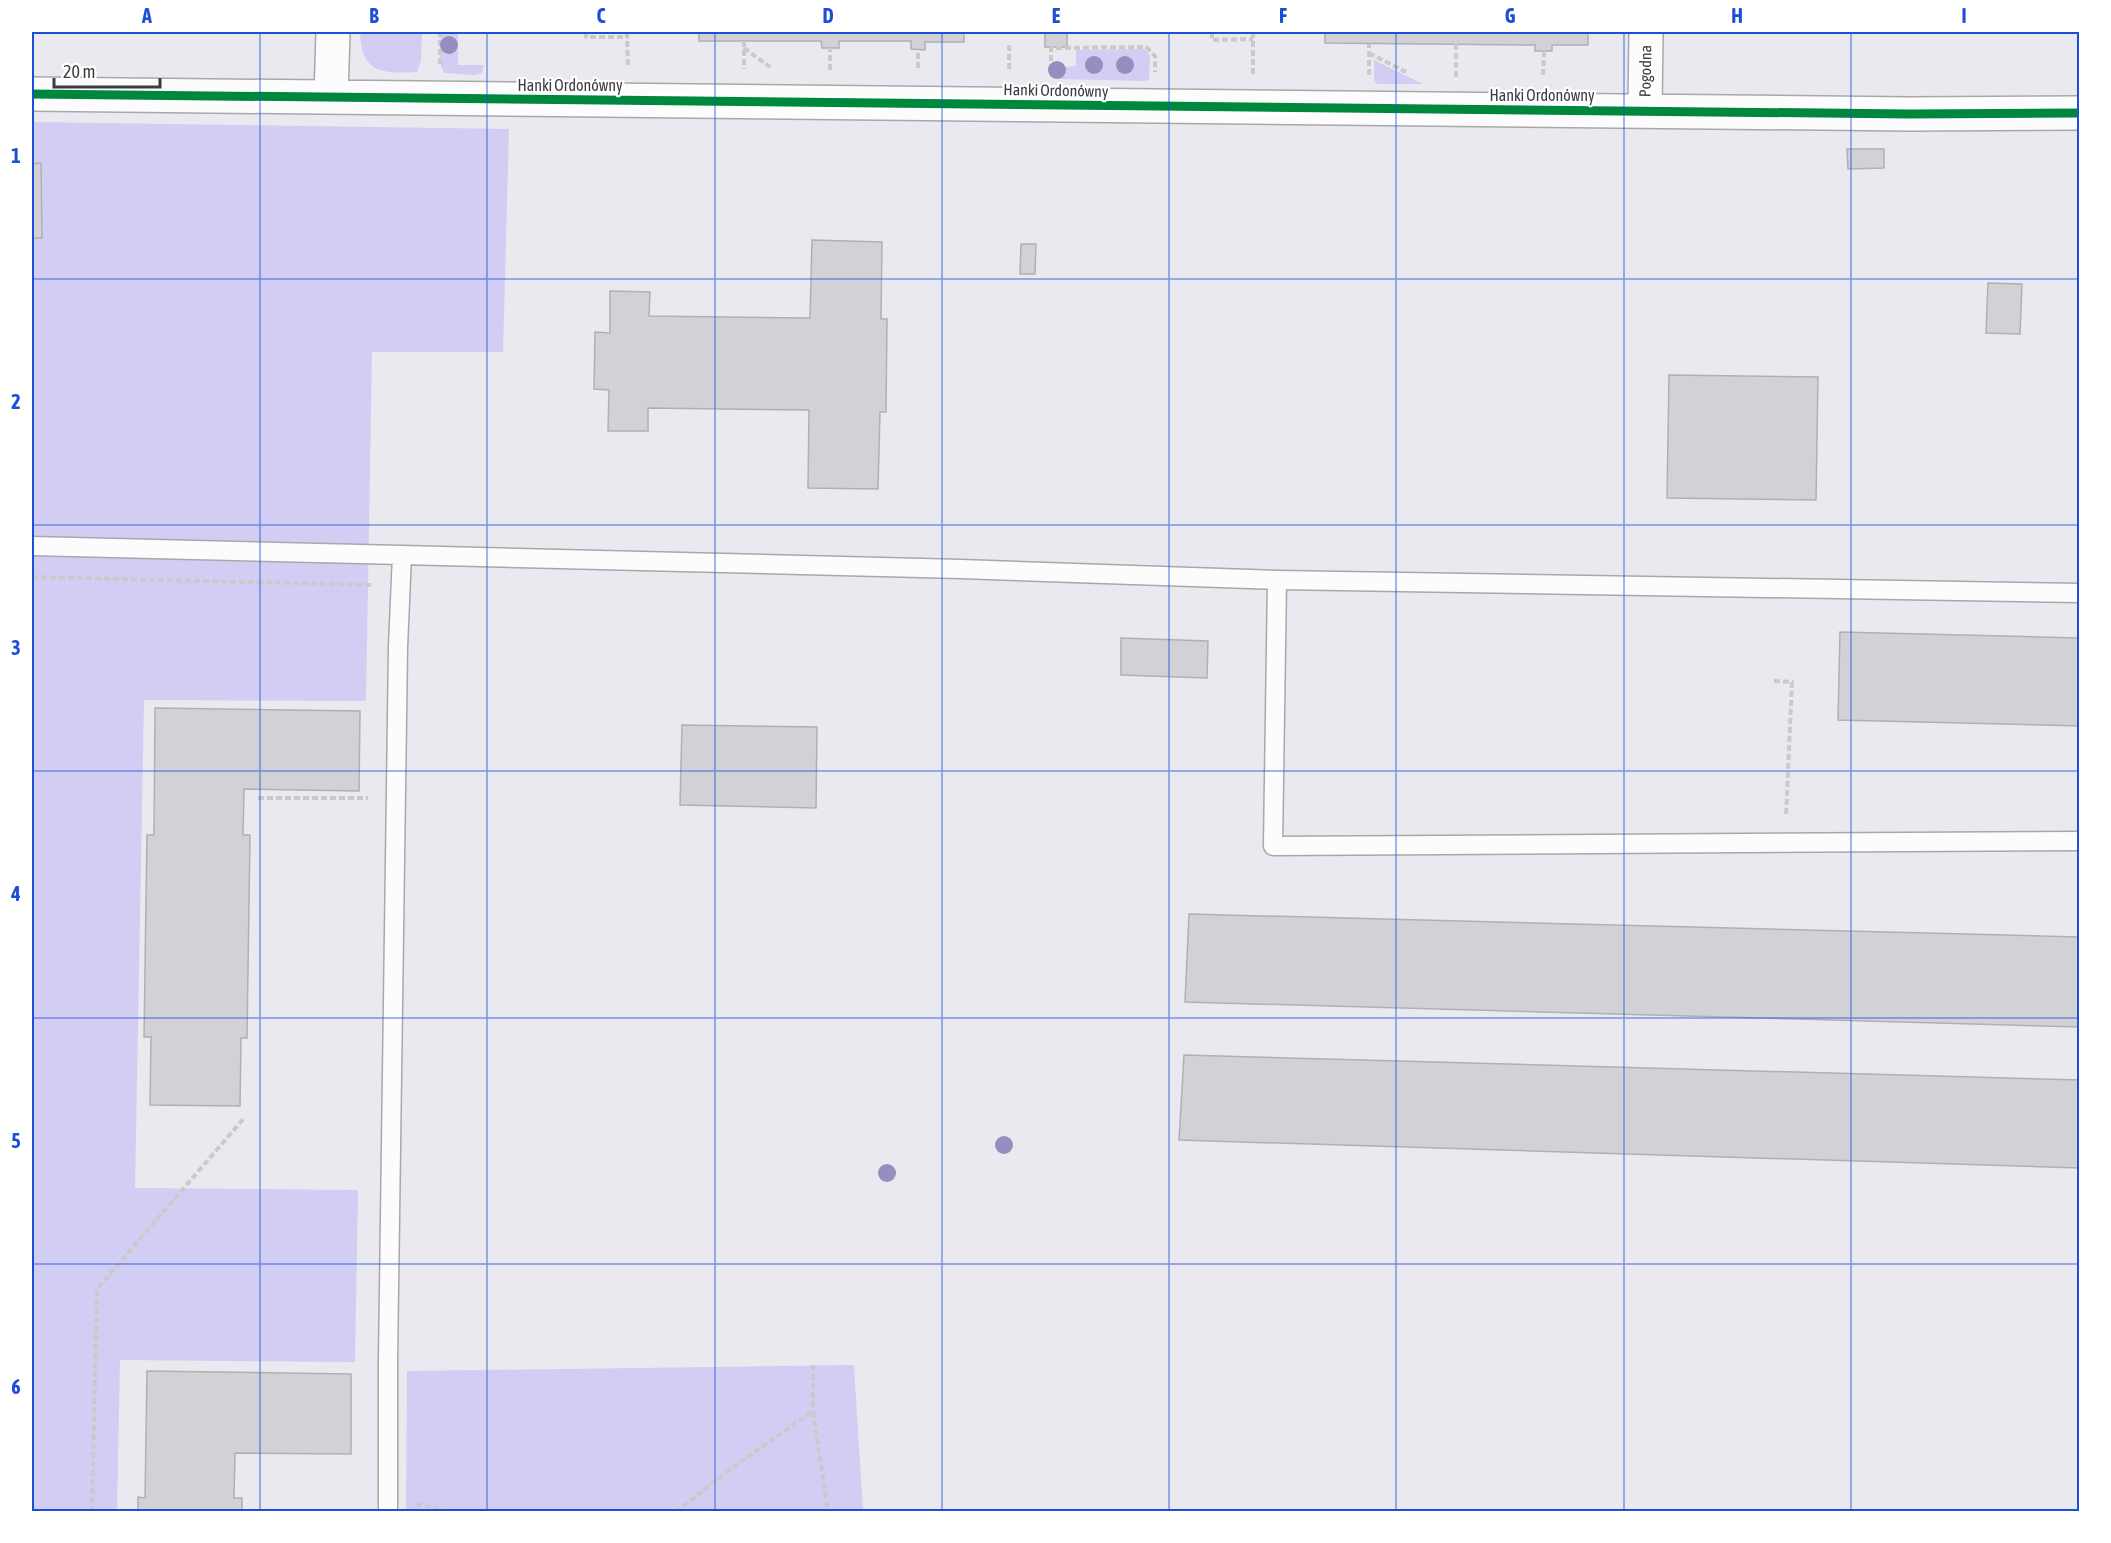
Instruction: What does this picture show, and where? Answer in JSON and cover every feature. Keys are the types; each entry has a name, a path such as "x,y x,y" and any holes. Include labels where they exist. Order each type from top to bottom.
{"street":[{"path":"331,97 333,32"},
{"name":"Pogodna","path":"1645,111 1646,32"},
{"name":"Hanki Ordonówny","path":"32,94 1909,114 2079,113"}],"lane":[{"path":"32,546 961,569 1277,580 2079,593"},
{"path":"388,1507 398,671 402,555"},
{"path":"1277,580 1273,846 2079,841"}],"path":[{"path":"440,32 440,66"},
{"path":"586,32 586,37 627,34 628,69"},
{"path":"1212,32 1212,40 1253,39"},
{"path":"1252,74 1253,32"},
{"path":"744,41 744,71"},
{"path":"1369,44 1369,76"},
{"path":"1456,44 1456,78"},
{"path":"1051,72 1051,48 1146,47 1155,56 1155,75"},
{"path":"1543,81 1544,51"},
{"path":"32,577 374,585 373,597"},
{"path":"1774,681 1792,682 1785,843"},
{"path":"258,798 369,798"},
{"path":"92,1512 97,1288 245,1117"},
{"path":"813,1365 813,1411 828,1512"},
{"path":"676,1512 740,1462 813,1411"},
{"path":"388,1507 406,1501 453,1512"}],"shaded area":[{"path":"360,32 422,32 421,61 417,72 393,72 376,68 364,56"},
{"path":"441,32 458,32 458,65 484,65 482,73 475,75 444,73 440,63"},
{"path":"1144,49 1150,55 1149,79 1145,81 1059,79 1055,75 1055,68 1076,66 1076,50"},
{"path":"1374,60 1423,84 1377,84 1374,80"},
{"path":"32,122 509,129 503,352 372,352 366,701 144,700 135,1188 358,1190 355,1362 120,1360 117,1511 32,1512"},
{"path":"854,1365 863,1511 406,1511 407,1371"}],"building":[{"path":"699,32 964,32 964,42 925,42 925,50 911,49 911,41 839,41 839,48 822,48 821,41 699,41"},
{"path":"1045,32 1067,32 1067,47 1045,47"},
{"path":"1325,32 1588,32 1588,45 1552,45 1552,51 1535,51 1535,45 1325,43"},
{"path":"1847,149 1884,149 1884,168 1848,169"},
{"path":"41,163 42,238 32,238 32,164"},
{"path":"812,240 882,242 881,319 887,319 886,412 880,412 878,489 808,488 809,410 648,408 648,431 608,431 609,390 594,389 595,332 610,333 610,291 650,292 649,316 810,318"},
{"path":"1021,244 1036,244 1035,274 1020,274"},
{"path":"1988,283 2022,284 2020,334 1986,333"},
{"path":"1669,375 1818,377 1816,500 1667,498"},
{"path":"1840,632 2080,638 2080,726 1838,720"},
{"path":"1121,638 1208,641 1207,678 1121,675"},
{"path":"155,708 360,711 359,791 244,789 243,835 250,835 247,1038 241,1038 240,1106 150,1105 151,1037 144,1037 147,835 154,835"},
{"path":"682,725 817,727 816,808 680,805"},
{"path":"1189,914 2080,937 2080,1027 1185,1002"},
{"path":"1184,1055 2080,1080 2080,1168 1179,1140"},
{"path":"147,1371 351,1374 351,1454 235,1453 234,1498 242,1498 242,1512 138,1512 138,1497 145,1498"}],"cycle path":[{"path":"32,94 1909,114 2080,113"}]}
